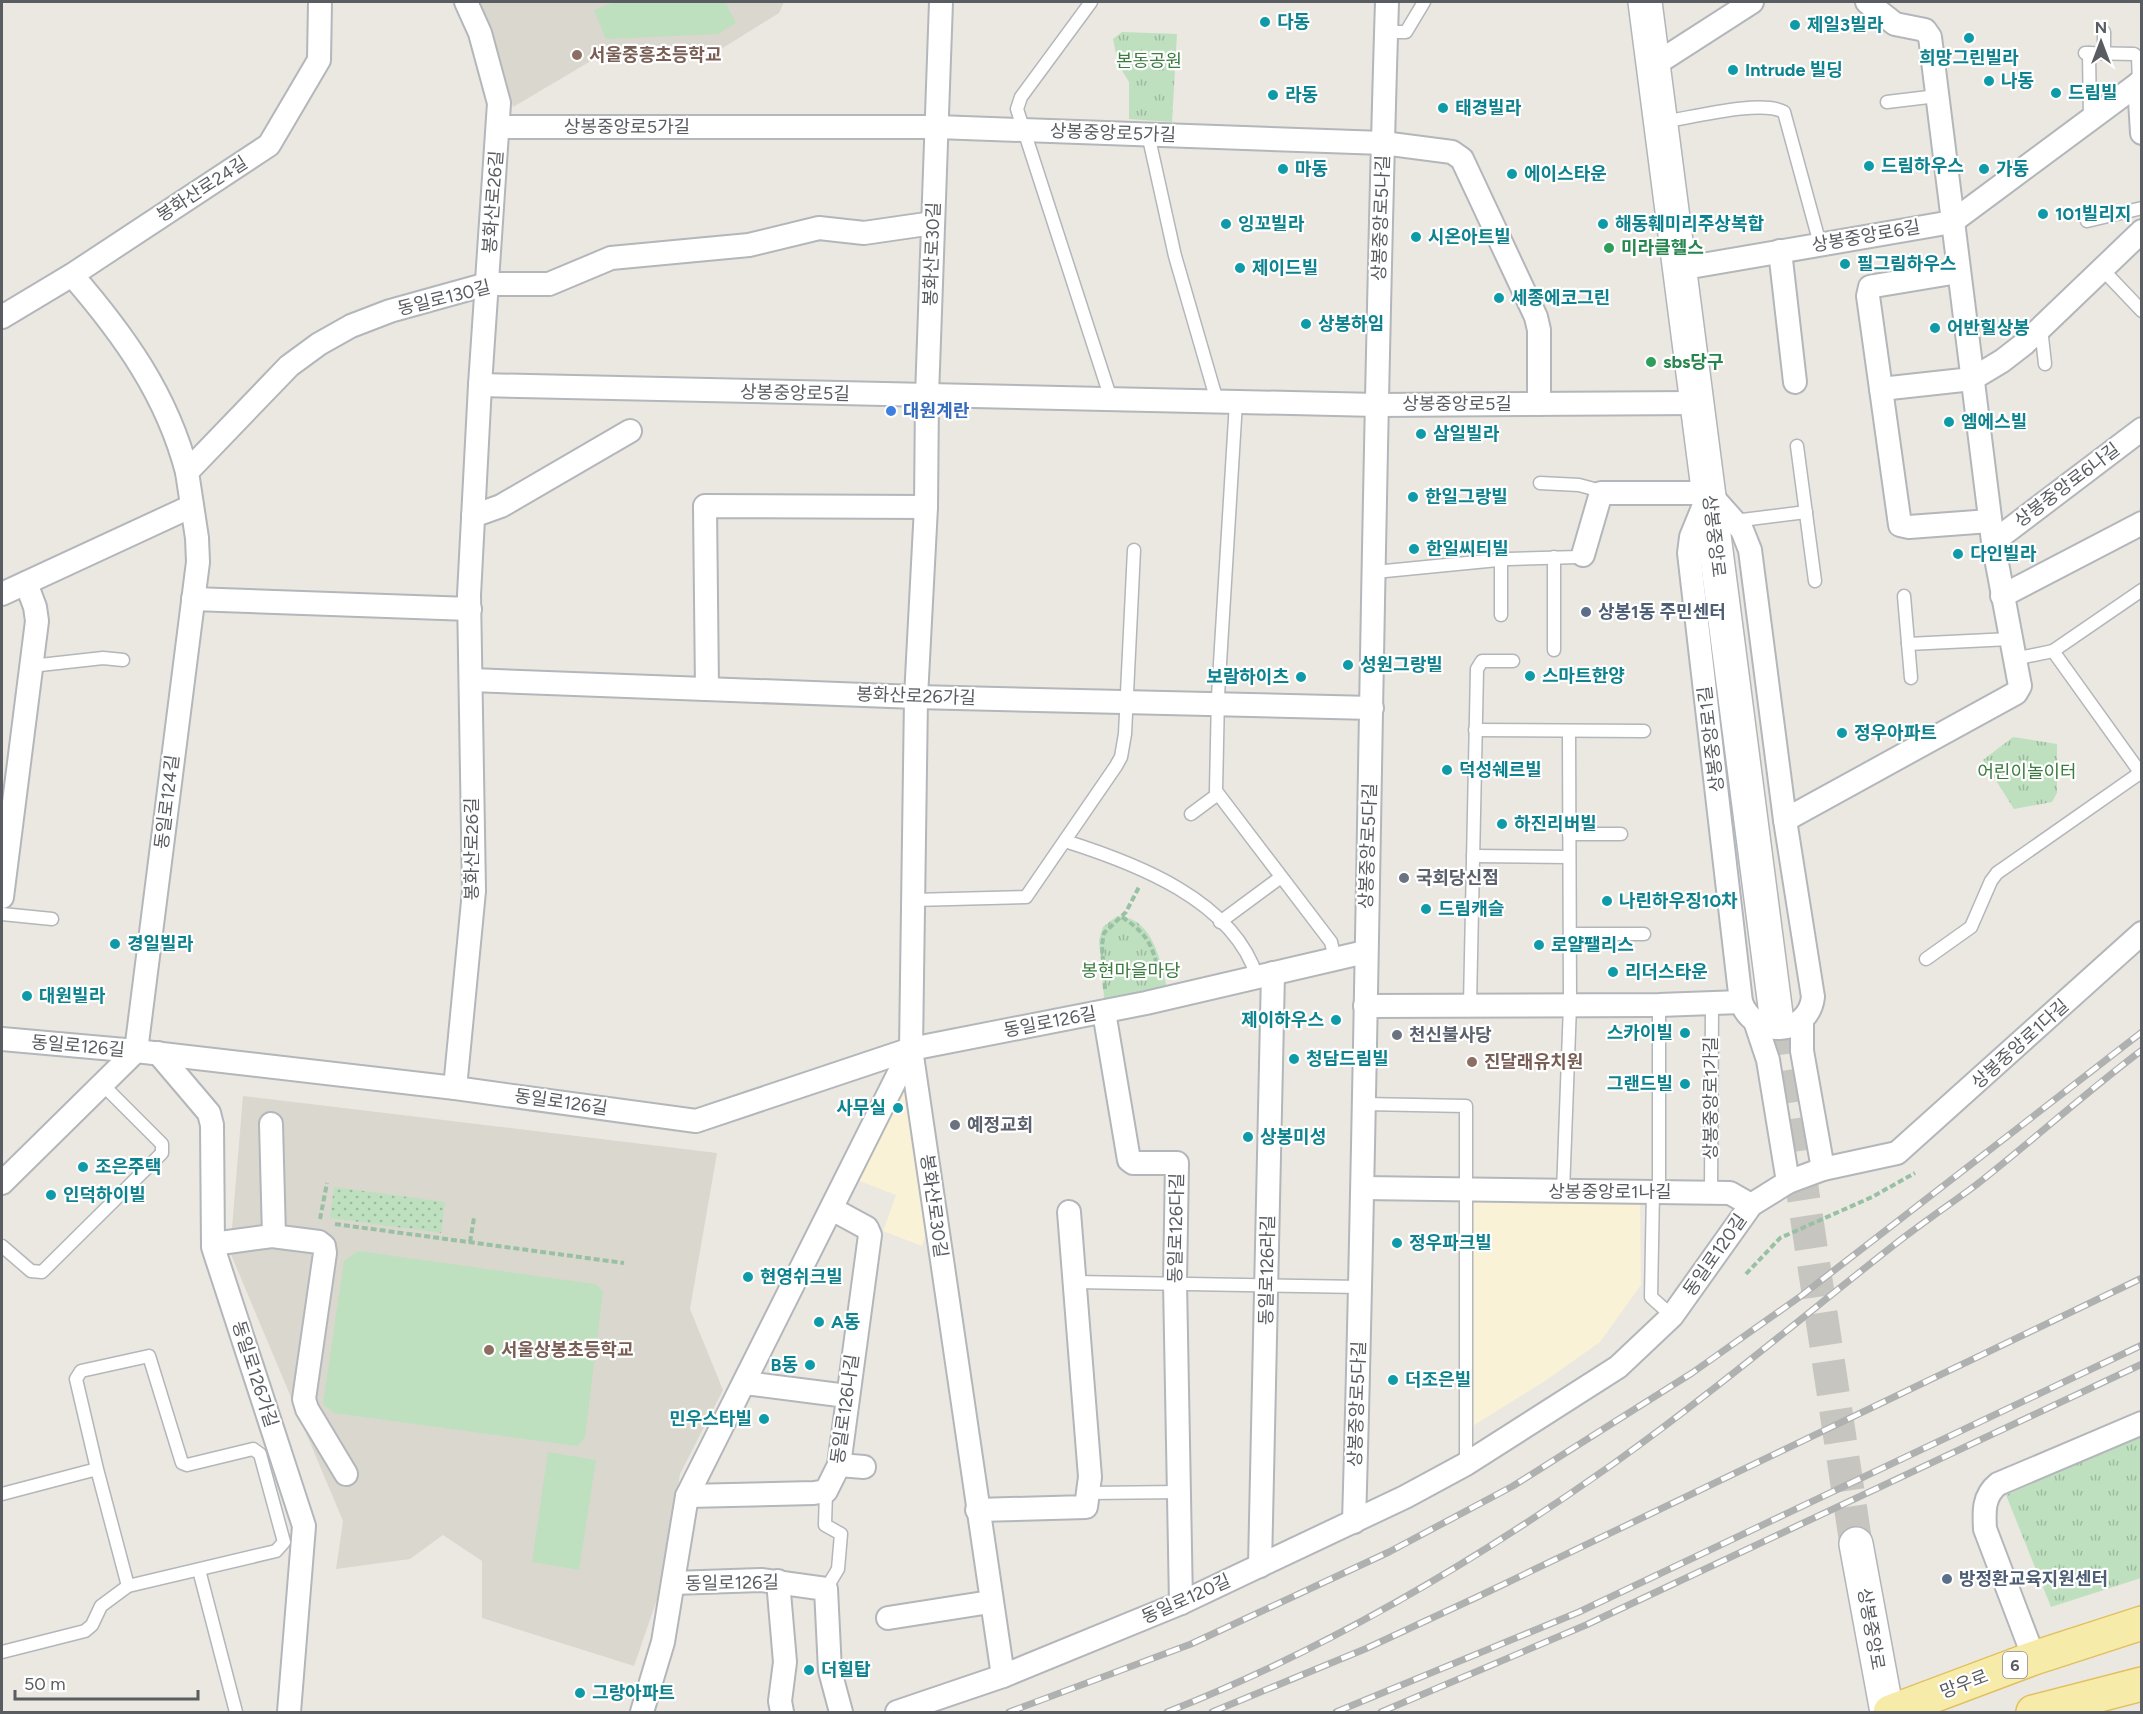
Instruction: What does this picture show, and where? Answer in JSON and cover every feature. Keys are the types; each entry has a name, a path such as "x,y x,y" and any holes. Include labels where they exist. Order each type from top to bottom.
{"main road":[{"name":"상봉중앙로","path":"1645,2 1651,67 1778,1021"},
{"name":"상봉중앙로","path":"1856,1545 1888,1713"},
{"name":"망우로","path":"1888,1713 2034,1658 2142,1623"},
{"path":"2033,1713 2076,1707 2141,1684"}],"street":[{"name":"봉화산로24길","path":"2,317 72,275 269,145 319,60 320,2"},
{"name":"봉화산로26길","path":"455,1088 474,891 470,609 473,516 499,127 499,95 480,33 466,2"},
{"name":"봉화산로30길","path":"941,2 927,396 926,507 916,697 911,1049 990,1602 1003,1676"},
{"name":"상봉중앙로5나길","path":"1377,405 1387,2"},
{"path":"1651,67 1752,2"},
{"path":"1785,820 2016,693 2020,686 1991,531 1928,33 1895,24 1867,2"},
{"path":"2140,82 2142,133"},
{"name":"상봉중앙로6길","path":"1679,269 1952,222 2140,82"},
{"name":"상봉중앙로5가길","path":"499,127 1023,129 1383,143 1452,152 1462,159 1537,320 1539,404"},
{"name":"동일로130길","path":"188,472 288,366 319,344 351,326 390,311 487,284 549,284 611,258 749,245 819,228 864,233 933,223"},
{"path":"1881,390 1972,379 2002,362 2041,328 2142,231"},
{"path":"1780,251 1795,382"},
{"path":"1958,272 1870,287 1868,296 1900,525 1991,531"},
{"path":"2,594 192,506 188,472 175,430 154,385 124,338 72,275"},
{"name":"상봉중앙로5길","path":"480,386 1377,405 1697,403"},
{"name":"상봉중앙로5다길","path":"1354,1522 1361,1287 1365,952 1377,405"},
{"name":"상봉중앙로6나길","path":"1991,531 2142,429"},
{"path":"473,516 501,506 630,431"},
{"path":"1583,555 1598,497 1605,492 1709,493 1742,530 1750,550 1785,820 1813,997 1812,1006 1778,1021 1802,1051 1823,1169"},
{"name":"상봉중앙로1길","path":"1709,493 1691,537 1689,553 1741,1002 1778,1021 1768,1060 1788,1182"},
{"name":"동일로124길","path":"147,1052 198,561 192,506"},
{"path":"707,689 705,506 926,507"},
{"path":"2002,596 2142,524"},
{"path":"2,897 11,755 31,666 37,614 26,583"},
{"path":"193,599 470,609"},
{"name":"봉화산로26가길","path":"471,680 916,697 1372,708"},
{"name":"상봉중앙로1다길","path":"1897,1153 2142,933"},
{"name":"동일로126길","path":"2,1039 147,1052 455,1088 696,1120 911,1049 1106,1011 1365,952"},
{"name":"동일로126라길","path":"1260,1566 1267,1284 1265,975"},
{"path":"1365,1006 1659,1005 1741,1002"},
{"name":"동일로126다길","path":"1106,1011 1129,1160 1133,1163 1176,1163 1174,1282 1181,1492 1181,1603"},
{"path":"642,1713 663,1642 687,1496 911,1049"},
{"path":"2,1183 102,1084 147,1052"},
{"name":"동일로126가길","path":"147,1052 209,1113 212,1125 213,1244 304,1526 289,1713"},
{"path":"271,1124 274,1236"},
{"name":"동일로120길","path":"897,1713 1003,1676 1181,1603 1354,1522 1466,1464 1618,1367 1672,1316 1751,1204 1788,1182 1823,1169 1897,1153"},
{"name":"상봉중앙로1나길","path":"1363,1188 1730,1193 1751,1204"},
{"name":"동일로126나길","path":"826,1491 838,1465 870,1231 832,1209"},
{"path":"977,1510 1084,1509 1090,1477 1069,1212"},
{"path":"213,1244 274,1236 319,1242 325,1249 304,1399 307,1409 346,1474"},
{"path":"745,1383 847,1396"},
{"path":"2034,1658 1985,1529 1984,1508 1989,1494 1998,1484 2142,1423"},
{"path":"838,1465 864,1467"},
{"path":"687,1496 826,1491"},
{"path":"778,1581 785,1662 780,1701 782,1713"},
{"name":"동일로126길","path":"673,1583 778,1581 826,1589"},
{"path":"826,1589 831,1671 841,1713"},
{"path":"888,1618 990,1602"}],"lane":[{"path":"1091,2 1021,97 1017,109 1111,399"},
{"path":"1386,33 1406,32 1424,2"},
{"path":"2104,32 2104,53"},
{"path":"2090,119 2087,53 2137,55 2140,82"},
{"path":"1887,102 1937,96"},
{"path":"1659,123 1754,108 1773,108 1784,112 1820,244"},
{"path":"1148,134 1174,256 1226,401 1216,787 1218,794 1331,942 1335,959"},
{"path":"2087,221 2142,208"},
{"path":"2102,269 2142,311"},
{"path":"2041,328 2045,364"},
{"path":"1797,446 1815,581"},
{"path":"1540,483 1579,485 1605,492"},
{"path":"1734,521 1806,512"},
{"path":"914,900 1022,899 1026,897 1121,757 1134,550"},
{"path":"1375,572 1583,555"},
{"path":"1554,557 1554,650"},
{"path":"1501,560 1501,615"},
{"path":"1908,644 2053,651 2142,590"},
{"path":"1904,596 1911,678"},
{"path":"1926,960 1971,927 1991,881 1997,873 2141,774 2053,651"},
{"path":"31,666 103,658 123,660"},
{"path":"1470,1005 1478,666 1482,661 1513,661"},
{"path":"1475,730 1644,732"},
{"path":"1563,1192 1570,1005 1569,731"},
{"path":"1191,814 1218,794"},
{"path":"1569,834 1621,834"},
{"path":"1065,841 1116,857 1182,891 1220,922 1265,975"},
{"path":"1473,856 1569,857"},
{"path":"1220,922 1281,877"},
{"path":"2,914 52,918"},
{"path":"1570,934 1644,934"},
{"name":"상봉중앙로1가길","path":"1711,1193 1712,1003"},
{"path":"1656,1192 1659,1005"},
{"path":"2,1246 31,1271 42,1272 162,1153 162,1144 102,1084"},
{"path":"1364,1104 1466,1106 1466,1464"},
{"name":"동일로120길","path":"1656,1192 1651,1298 1672,1316"},
{"path":"1076,1282 1361,1287"},
{"path":"2,1652 86,1631 92,1625 101,1606 128,1586 199,1570 281,1547 284,1542 260,1454 253,1449 188,1465 182,1463 153,1362 149,1356 81,1371 77,1374 76,1379 128,1586"},
{"path":"2,1494 97,1469"},
{"path":"826,1491 825,1525 841,1534 838,1569 826,1589"},
{"path":"1088,1493 1181,1492"},
{"path":"199,1570 236,1713"}],"path":[{"name":"동일로126길","path":"1106,1011 1102,938 1106,929 1122,917 1147,872"},
{"path":"1122,917 1142,931 1151,944 1166,998"},
{"path":"1746,1274 1780,1238 1872,1197 1915,1173"},
{"path":"327,1183 324,1219 624,1263"},
{"path":"470,1242 474,1218"}],"shaded area":[{"name":"서울중흥초등학교","path":"475,2 784,2 779,13 718,51 596,58 513,107 505,77"},
{"path":"899,1085 911,1086 926,1234 922,1246 883,1231 896,1195 854,1179"},
{"name":"서울상봉초등학교","path":"243,1096 717,1153 690,1309 723,1390 680,1474 661,1588 634,1666 482,1618 482,1561 443,1535 410,1559 336,1569 343,1521 230,1252"},
{"path":"1472,1199 1640,1202 1641,1285 1600,1342 1545,1381 1471,1427"}],"green space":[{"path":"614,2 731,2 726,4 736,23 718,34 606,39 594,10"},
{"name":"본동공원","path":"1122,32 1177,34 1172,122 1129,119 1129,82 1118,64 1113,39"},
{"name":"어린이놀이터","path":"2013,737 2057,744 2057,793 2052,802 2014,809 1983,760"},
{"name":"봉현마을마당","path":"1117,916 1130,918 1148,934 1159,958 1169,995 1105,1009 1099,940 1103,927"},
{"path":"334,1187 445,1202 441,1233 330,1218"},
{"path":"358,1251 595,1284 603,1291 585,1437 577,1446 334,1413 323,1404 344,1261"},
{"path":"2141,1434 2141,1578 2051,1607 2006,1495"},
{"path":"548,1452 596,1460 579,1570 532,1562"}],"tunnel":[{"path":"1777,1022 1856,1544"}],"railway":[{"path":"1009,1712 1191,1644 1389,1552 1513,1486 1692,1373 1801,1296 2142,1032"},
{"path":"1167,1712 1226,1688 1341,1632 1453,1569 1560,1500 1685,1411 1894,1245 1976,1185 2142,1050"},
{"path":"1212,1712 1365,1649 1475,1598 2142,1278"},
{"path":"1336,1712 1579,1612 2142,1345"},
{"path":"1381,1712 1586,1625 2142,1364"}],"place":[{"name":"다동","path":"1265,22"},
{"name":"제일3빌라","path":"1795,25"},
{"name":"희망그린빌라","path":"1969,38"},
{"name":"서울중흥초등학교","path":"577,55"},
{"name":"Intrude 빌딩","path":"1733,70"},
{"name":"나동","path":"1989,81"},
{"name":"드림빌","path":"2056,93"},
{"name":"라동","path":"1273,95"},
{"name":"태경빌라","path":"1443,108"},
{"name":"드림하우스","path":"1869,166"},
{"name":"마동","path":"1283,169"},
{"name":"가동","path":"1984,169"},
{"name":"에이스타운","path":"1512,174"},
{"name":"101빌리지","path":"2043,214"},
{"name":"잉꼬빌라","path":"1226,224"},
{"name":"해동훼미리주상복합","path":"1603,224"},
{"name":"시온아트빌","path":"1416,237"},
{"name":"미라클헬스","path":"1609,248"},
{"name":"필그림하우스","path":"1845,264"},
{"name":"제이드빌","path":"1240,268"},
{"name":"세종에코그린","path":"1499,298"},
{"name":"상봉하임","path":"1306,324"},
{"name":"어반힐상봉","path":"1935,328"},
{"name":"sbs당구","path":"1651,362"},
{"name":"대원계란","path":"891,411"},
{"name":"엠에스빌","path":"1949,422"},
{"name":"삼일빌라","path":"1421,434"},
{"name":"한일그랑빌","path":"1413,497"},
{"name":"한일씨티빌","path":"1414,549"},
{"name":"다인빌라","path":"1958,554"},
{"name":"상봉1동 주민센터","path":"1586,612"},
{"name":"성원그랑빌","path":"1348,665"},
{"name":"스마트한양","path":"1530,676"},
{"name":"보람하이츠","path":"1301,677"},
{"name":"정우아파트","path":"1842,733"},
{"name":"덕성쉐르빌","path":"1447,770"},
{"name":"하진리버빌","path":"1502,824"},
{"name":"국회당신점","path":"1404,878"},
{"name":"나린하우징10차","path":"1607,901"},
{"name":"드림캐슬","path":"1426,909"},
{"name":"경일빌라","path":"115,944"},
{"name":"로얄팰리스","path":"1539,945"},
{"name":"리더스타운","path":"1613,972"},
{"name":"대원빌라","path":"27,996"},
{"name":"제이하우스","path":"1336,1020"},
{"name":"스카이빌","path":"1685,1033"},
{"name":"천신불사당","path":"1397,1035"},
{"name":"청담드림빌","path":"1294,1059"},
{"name":"진달래유치원","path":"1472,1062"},
{"name":"그랜드빌","path":"1685,1084"},
{"name":"사무실","path":"898,1108"},
{"name":"예정교회","path":"955,1125"},
{"name":"상봉미성","path":"1248,1137"},
{"name":"조은주택","path":"83,1167"},
{"name":"인덕하이빌","path":"51,1195"},
{"name":"정우파크빌","path":"1397,1243"},
{"name":"현영쉬크빌","path":"748,1277"},
{"name":"A동","path":"819,1322"},
{"name":"서울상봉초등학교","path":"489,1350"},
{"name":"B동","path":"810,1365"},
{"name":"더조은빌","path":"1393,1380"},
{"name":"민우스타빌","path":"764,1419"},
{"name":"방정환교육지원센터","path":"1947,1579"},
{"name":"더힐탑","path":"809,1670"},
{"name":"그랑아파트","path":"580,1693"}]}
